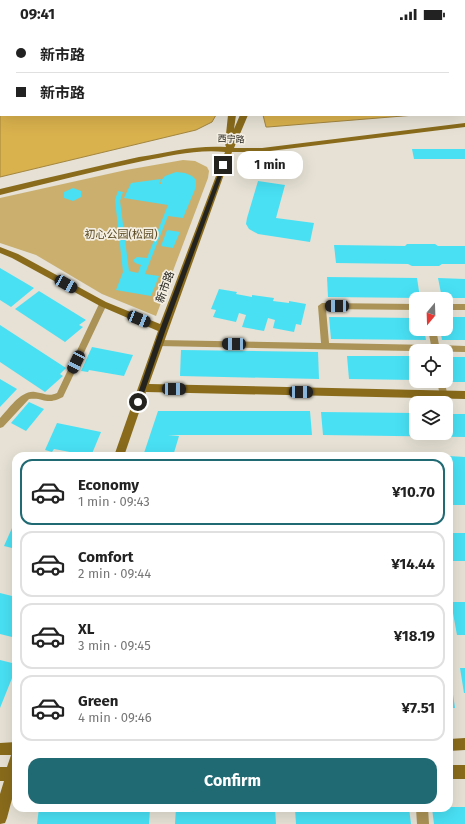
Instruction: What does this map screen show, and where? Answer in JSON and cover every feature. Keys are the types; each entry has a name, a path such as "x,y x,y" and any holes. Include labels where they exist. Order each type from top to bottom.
{"street":[{"path":"229,150 232,116"},
{"path":"229,150 244,116"},
{"name":"西宁路","path":"0,192 113,165 183,151 207,148 262,150 465,125"},
{"name":"新市路","path":"120,452 163,329 229,150"},
{"path":"0,250 16,256 103,304 163,329"},
{"path":"142,388 465,395"},
{"path":"453,744 465,744"},
{"path":"0,749 12,748"},
{"path":"453,772 465,772"},
{"path":"0,818 9,774"}],"lane":[{"path":"0,424 27,396 34,395 52,399 60,395 103,304"},
{"path":"324,346 322,306 409,307"},
{"path":"453,307 465,307"},
{"path":"158,343 409,349"},
{"path":"453,349 465,349"},
{"path":"442,388 443,394"},
{"path":"422,812 423,824"}],"green space":[{"name":"初心公园(松园)","path":"183,160 195,161 207,167 209,171 208,178 156,316 102,294 36,255 0,243 0,198 126,170"}],"shaded area":[{"path":"0,116 215,116 212,122 196,130 0,177"},
{"path":"263,116 403,116 266,127"}],"building":[{"path":"412,149 465,149 465,159 414,159"},
{"path":"176,172 185,173 192,176 196,180 196,187 183,218 168,216 145,274 159,276 151,296 116,290 123,272 115,200 118,191 123,192 120,201 129,271 138,273 141,265 135,263 133,260 137,257 147,258 168,205 124,198 131,183 161,179 159,184 161,184 160,182 165,176"},
{"path":"258,181 285,185 276,218 314,223 310,242 258,234 249,229 246,224 247,218"},
{"path":"73,188 81,191 81,197 73,201 64,198 64,192"},
{"path":"167,230 180,232 173,248 161,246"},
{"path":"407,244 465,246 465,264 412,266 408,264 336,263 334,245 405,246"},
{"path":"0,268 34,288 11,307 0,300"},
{"path":"327,277 417,278 419,292 409,292 409,298 328,297"},
{"path":"438,278 465,279 465,298 453,298 453,292 441,292"},
{"path":"219,289 237,292 236,294 252,297 252,295 274,298 273,301 289,303 289,301 306,304 301,325 296,324 294,332 273,328 275,320 268,318 264,331 242,327 246,315 239,313 236,322 213,317 216,310 211,309"},
{"path":"39,291 86,320 79,325 83,327 65,342 15,309"},
{"path":"329,317 409,318 409,336 425,336 426,340 331,339"},
{"path":"453,317 465,317 465,340 442,340 441,336 453,336"},
{"path":"0,325 66,368 60,374 63,376 45,392 0,362"},
{"path":"92,347 133,355 124,376 89,370 88,372 81,371"},
{"path":"181,350 318,352 319,379 180,376"},
{"path":"347,356 409,356 409,380 349,379"},
{"path":"453,357 465,357 465,382 453,382"},
{"path":"0,379 17,389 0,407"},
{"path":"29,402 44,409 26,431 11,423"},
{"path":"158,411 310,411 312,435 168,435 179,436 174,452 144,452"},
{"path":"321,412 409,413 409,436 323,435"},
{"path":"453,414 465,414 465,437 453,437"},
{"path":"57,423 101,432 93,452 70,452 54,449 52,452 45,450"},
{"path":"453,456 465,457 465,505 453,505"},
{"path":"12,528 12,548 4,546"},
{"path":"453,533 465,533 465,561 453,561"},
{"path":"0,593 12,596 12,637 0,634"},
{"path":"453,602 465,602 465,635 457,635 453,613"},
{"path":"0,660 12,663 12,678 0,708"},
{"path":"460,668 465,668 465,693 464,693"},
{"path":"453,694 455,708 453,708"},
{"path":"453,807 465,807 465,824 434,824 432,812 453,812"},
{"path":"38,812 150,812 149,824 37,824"},
{"path":"176,812 275,812 276,824 175,824"},
{"path":"295,812 410,812 411,824 296,824"}],"route":[{"path":"138,402 223,165"}]}
